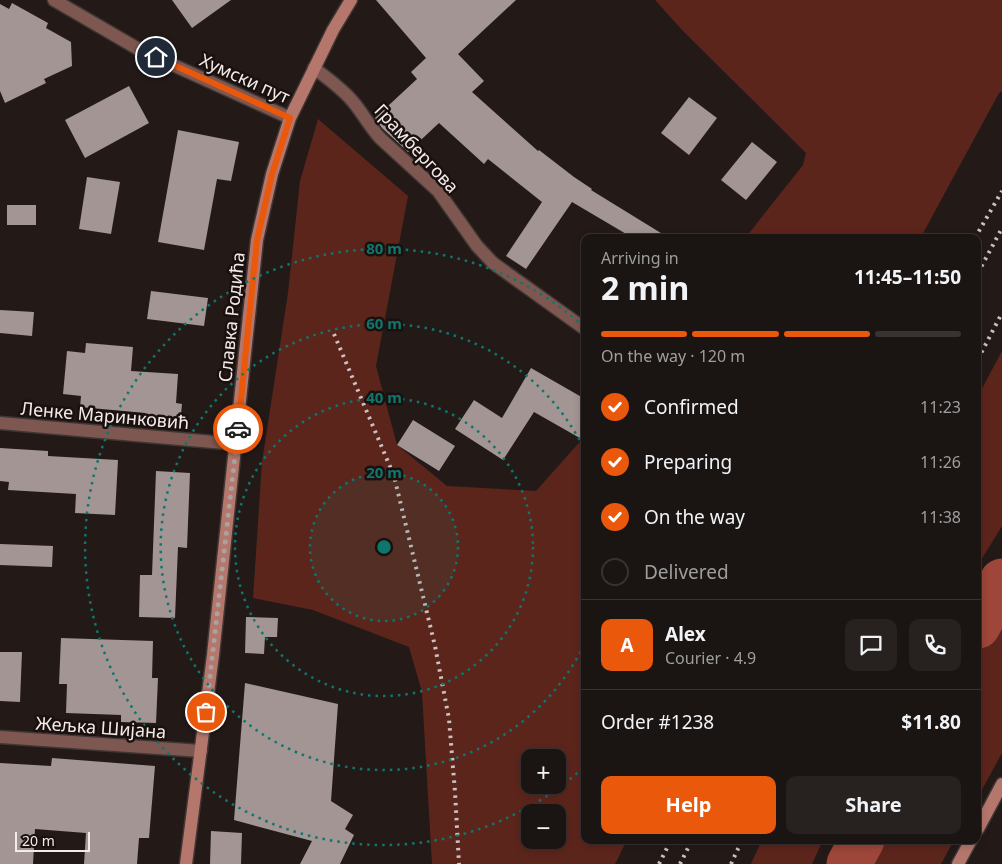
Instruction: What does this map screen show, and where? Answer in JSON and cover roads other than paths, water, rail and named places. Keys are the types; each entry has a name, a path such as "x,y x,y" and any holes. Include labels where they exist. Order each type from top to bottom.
{"street":[{"name":"Хумски пут","path":"54,0 140,50 290,118"},
{"name":"Славка Родића","path":"186,864 236,444 257,240 272,174 290,118 333,30 351,0"},
{"name":"Грамбергова","path":"314,68 354,103 380,138 438,191 477,246 493,263 581,326"},
{"name":"Ленке Маринковић","path":"0,423 236,444"},
{"name":"Жељка Шијана","path":"0,737 200,751"},
{"path":"981,822 1002,784"},
{"path":"958,864 969,844"}],"waterway":[{"path":"981,620 1002,581"},
{"path":"849,864 860,844"}],"railway":[{"path":"977,234 1002,191"},
{"path":"981,267 1002,228"},
{"path":"981,353 1002,313"},
{"path":"334,334 394,476 435,646 449,719 459,864"},
{"path":"659,864 669,844"},
{"path":"680,864 690,844"},
{"path":"731,864 740,844"}]}
